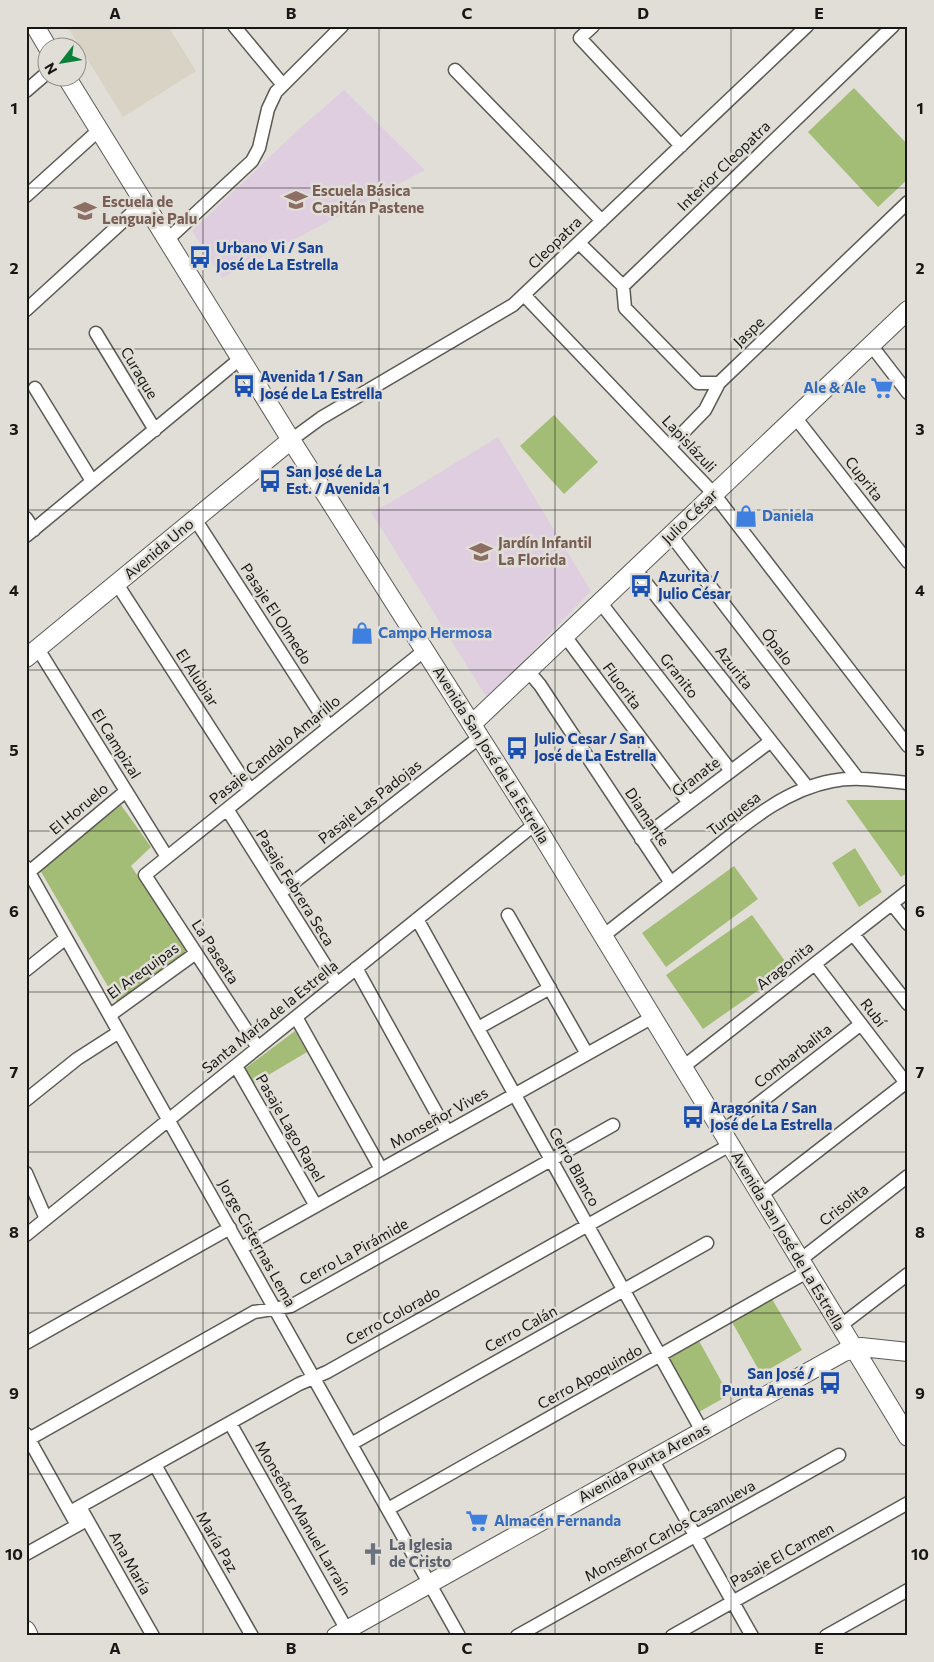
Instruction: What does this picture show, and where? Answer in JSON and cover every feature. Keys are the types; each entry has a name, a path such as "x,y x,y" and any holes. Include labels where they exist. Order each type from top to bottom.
{"main road":[{"path":"35,26 42,38"},
{"name":"Avenida San José de La Estrella","path":"73,88 291,440 535,824 908,1437"},
{"name":"Julio César","path":"476,731 528,671 908,310"},
{"name":"Avenida Uno","path":"32,654 291,440"},
{"name":"Avenida Punta Arenas","path":"342,1633 833,1357 861,1347 908,1352"},
{"path":"26,1630 29,1636"}],"street":[{"path":"234,26 283,84"},
{"path":"167,240 252,161 262,141 271,101 283,84 342,26"},
{"path":"592,26 580,38 681,146"},
{"name":"Cleopatra","path":"291,440 321,418 500,313 524,295 807,26"},
{"name":"Interior Cleopatra","path":"623,286 892,26"},
{"path":"455,70 602,221"},
{"path":"26,91 38,81"},
{"path":"26,196 99,130"},
{"path":"26,310 144,202"},
{"name":"Jaspe","path":"669,447 705,410 719,383 908,202"},
{"path":"579,243 623,286 625,308 679,364 698,382 719,383"},
{"name":"Lapislázuli","path":"524,295 714,494 908,746"},
{"name":"Curaque","path":"96,333 155,430"},
{"path":"871,345 908,393"},
{"path":"26,518 30,533 241,358"},
{"path":"35,388 92,481"},
{"name":"Cuprita","path":"795,417 908,562"},
{"name":"Pasaje El Olmedo","path":"195,519 329,727"},
{"name":"Ópalo","path":"671,535 858,779"},
{"name":"Azurita","path":"635,569 808,788"},
{"name":"El Alubiar","path":"117,584 250,790"},
{"name":"Granito","path":"600,602 731,771"},
{"name":"Fluorita","path":"565,636 689,803"},
{"name":"Pasaje Candalo Amarillo","path":"145,875 425,650"},
{"name":"El Campizal","path":"32,654 126,791 167,857"},
{"name":"Diamante","path":"528,671 540,685 671,883"},
{"name":"Pasaje Las Padojas","path":"280,893 476,731"},
{"name":"Granate","path":"641,839 771,741"},
{"name":"Turquesa","path":"603,936 771,806 808,788 831,781 858,779 908,783"},
{"name":"El Horuelo","path":"28,870 126,791"},
{"name":"Pasaje Febrera Seca","path":"227,809 337,984"},
{"name":"Santa María de la Estrella","path":"26,1235 535,824"},
{"name":"Jorge Cisternas Lema","path":"28,870 459,1636"},
{"name":"La Paseata","path":"145,875 258,1048"},
{"name":"Aragonita","path":"682,1067 908,891"},
{"path":"892,904 908,924"},
{"path":"508,915 587,1054"},
{"name":"Cerro Blanco","path":"417,919 702,1430"},
{"path":"853,934 908,1004"},
{"path":"26,970 66,938"},
{"name":"El Arequipas","path":"110,1015 196,953"},
{"name":"Rubí","path":"814,964 907,1082"},
{"path":"356,968 447,1132"},
{"path":"478,1028 550,988"},
{"path":"296,1017 381,1169"},
{"name":"Monseñor Vives","path":"241,1248 653,1017"},
{"name":"Combarbalita","path":"726,1138 861,1024"},
{"path":"26,1100 77,1059 119,1032"},
{"name":"Pasaje Lago Rapel","path":"236,1066 316,1206"},
{"path":"760,1195 907,1082"},
{"name":"Cerro La Pirámide","path":"28,1437 254,1312 291,1306 613,1125"},
{"name":"Cerro Colorado","path":"75,1509 298,1384 327,1372 588,1225 726,1138"},
{"path":"26,1173 46,1219"},
{"name":"Crisolita","path":"804,1266 908,1176"},
{"path":"26,1344 230,1228"},
{"name":"Cerro Calán","path":"351,1444 707,1243"},
{"name":"Cerro Apoquindo","path":"388,1510 660,1356 804,1266"},
{"path":"840,1326 908,1274"},
{"name":"Monseñor Manuel Larraín","path":"230,1423 342,1633"},
{"name":"Ana María","path":"28,1437 75,1509 153,1636"},
{"name":"Monseñor Carlos Casanueva","path":"517,1636 839,1454"},
{"path":"652,1459 752,1636"},
{"name":"María Paz","path":"155,1465 252,1636"},
{"name":"Pasaje El Carmen","path":"672,1636 908,1504"},
{"path":"26,1554 82,1522"},
{"path":"826,1636 908,1590"}],"shaded area":[{"path":"67,26 168,26 196,71 123,117 88,60 88,38 74,38"},
{"name":"Escuela Básica Capitán Pastene","path":"344,90 425,170 222,278 192,231 299,129"},
{"name":"Jardín Infantil La Florida","path":"498,437 591,591 487,698 371,512 388,504"}],"green space":[{"path":"854,88 908,145 908,179 878,207 808,132"},
{"path":"554,415 598,462 564,494 520,446"},
{"path":"846,800 908,800 908,872 901,877"},
{"path":"121,805 151,847 131,866 188,950 117,1002 40,870"},
{"path":"855,848 882,892 859,907 832,863"},
{"path":"734,866 758,899 666,967 642,933"},
{"path":"752,915 790,968 703,1029 666,975"},
{"path":"295,1031 307,1052 253,1084 243,1070"},
{"path":"772,1299 802,1350 761,1374 732,1322"},
{"path":"699,1341 729,1395 699,1412 669,1358"}],"place":[{"name":"Escuela Básica Capitán Pastene","path":"296,200"},
{"name":"Escuela de Lenguaje Palu","path":"85,211"},
{"name":"Urbano Vi / San José de La Estrella","path":"200,257"},
{"name":"Avenida 1 / San José de La Estrella","path":"244,386"},
{"name":"Ale & Ale","path":"882,388"},
{"name":"San José de La Est. / Avenida 1","path":"270,481"},
{"name":"Daniela","path":"746,516"},
{"name":"Jardín Infantil La Florida","path":"481,552"},
{"name":"Azurita / Julio César","path":"641,586"},
{"name":"Campo Hermosa","path":"362,633"},
{"name":"Julio Cesar / San José de La Estrella","path":"517,748"},
{"name":"Aragonita / San José de La Estrella","path":"693,1117"},
{"name":"San José / Punta Arenas","path":"830,1383"},
{"name":"Almacén Fernanda","path":"477,1521"},
{"name":"La Iglesia de Cristo","path":"373,1554"}]}
